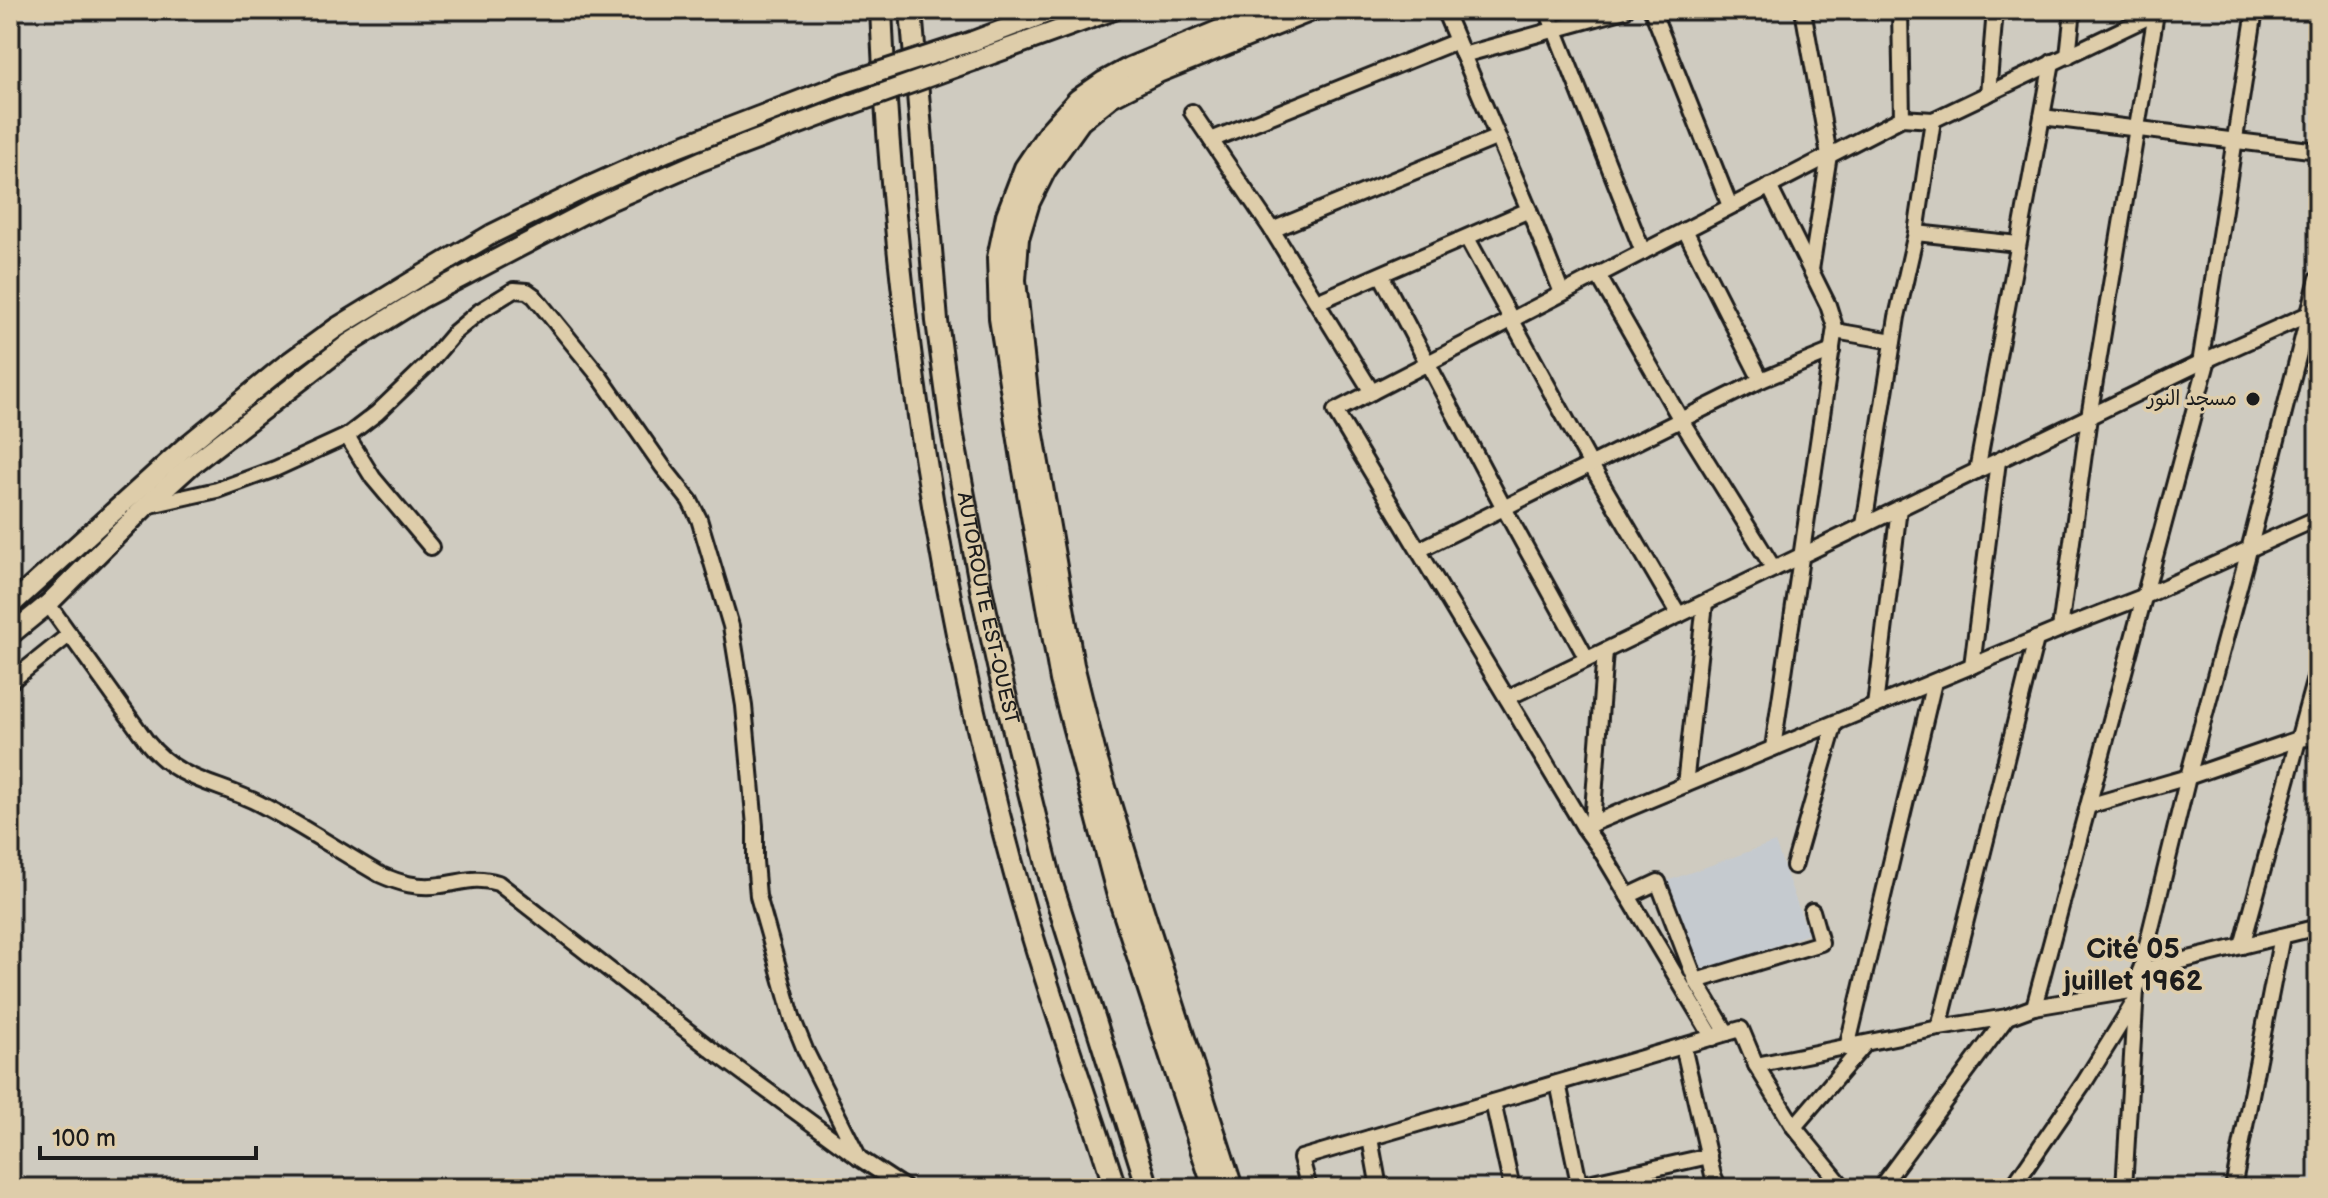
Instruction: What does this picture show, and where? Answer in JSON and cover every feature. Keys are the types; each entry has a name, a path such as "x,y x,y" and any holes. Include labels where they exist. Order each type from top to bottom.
{"highway":[{"name":"AUTOROUTE EST-OUEST","path":"881,10 906,319 933,505 966,680 1027,918 1115,1188"},
{"name":"AUTOROUTE EST-OUEST","path":"911,10 937,321 951,425 981,589 1051,881 1148,1188"},
{"path":"1214,1188 1117,892 1061,680 1000,318 998,258 1007,215 1025,168 1050,131 1078,100 1130,68 1270,10"},
{"path":"1232,1188 1132,876 1076,680 1029,412 1015,280 1018,238 1029,202 1045,170 1080,121 1111,96 1158,72 1312,10"}],"main road":[{"path":"10,606 185,447 285,365 336,328 492,234 666,152 845,83 1055,10"},
{"path":"10,635 48,604 146,506 213,448 348,344 420,299 598,206 701,161 1114,10"}],"street":[{"path":"1444,10 1562,293"},
{"path":"1547,10 1643,252"},
{"path":"1211,140 1460,48 1555,29 1625,10"},
{"path":"1652,10 1730,206"},
{"path":"1803,10 1829,155 1811,270"},
{"path":"1900,10 1902,118"},
{"path":"1988,94 1995,10"},
{"path":"2068,56 2073,10"},
{"path":"2034,1007 2145,596 2204,362 2255,10"},
{"path":"1720,1035 1628,896 1588,825 1507,698 1335,411 1902,118 1933,120 2150,13"},
{"path":"2060,629 2089,417 2137,130 2150,13"},
{"path":"1977,471 2052,62"},
{"path":"1192,112 1272,230 1372,392"},
{"path":"2042,117 2318,151"},
{"path":"1864,525 1933,120"},
{"path":"1272,230 1498,137"},
{"path":"1769,186 1831,313 1835,331 1773,748"},
{"path":"1317,302 1529,210"},
{"path":"1685,230 1761,380"},
{"path":"1916,233 2018,244"},
{"path":"1467,238 1591,465 1679,615"},
{"path":"1381,275 1587,659"},
{"path":"1598,275 1681,420 1774,569"},
{"path":"2124,1188 2135,997 2140,971 2188,777 2314,305 2318,278"},
{"path":"146,506 217,490 275,469 347,436 377,413 426,366 455,332 505,294 519,289 527,291 600,377 690,501 705,539 733,639 744,706 758,896 793,1020 859,1158"},
{"path":"1507,698 2204,362 2314,305"},
{"path":"1835,331 1893,341"},
{"path":"1419,550 1761,380 1832,351"},
{"path":"347,436 373,478 431,547"},
{"path":"1972,666 1998,461"},
{"path":"1875,706 1899,508"},
{"path":"1588,825 2145,596 2318,518"},
{"path":"1685,785 1705,603"},
{"path":"48,604 147,742 171,767 264,806 398,883 418,887 439,886 482,878 498,883 712,1050 905,1188"},
{"path":"10,682 70,634"},
{"path":"1939,1028 2036,639"},
{"path":"1588,825 1605,651"},
{"path":"2242,946 2318,667"},
{"path":"1847,1048 1934,682"},
{"path":"1794,866 1835,723"},
{"path":"2088,806 2188,777 2298,739 2317,740"},
{"path":"1628,896 1658,882 1720,1035"},
{"path":"1696,981 1821,943 1812,911"},
{"path":"2140,971 2318,927"},
{"path":"2233,1188 2282,936"},
{"path":"1756,1065 2007,1017 2034,1007 2135,997"},
{"path":"2012,1188 2084,1083 2135,997"},
{"path":"1880,1188 2007,1017"},
{"path":"1309,1188 1301,1158 1741,1029 1756,1065 1794,1127 1844,1188"},
{"path":"1794,1127 1865,1044"},
{"path":"1683,1046 1713,1175 1719,1188"},
{"path":"1558,1083 1580,1186 1709,1156"},
{"path":"1493,1102 1512,1188"},
{"path":"1370,1138 1379,1188"}],"shaded area":[{"path":"1775,842 1808,934 1700,974 1667,881"}],"place":[{"name":"مسجد النور","path":"2253,399"}],"district":[{"name":"Cité 05 juillet 1962","path":"2133,965"}]}
